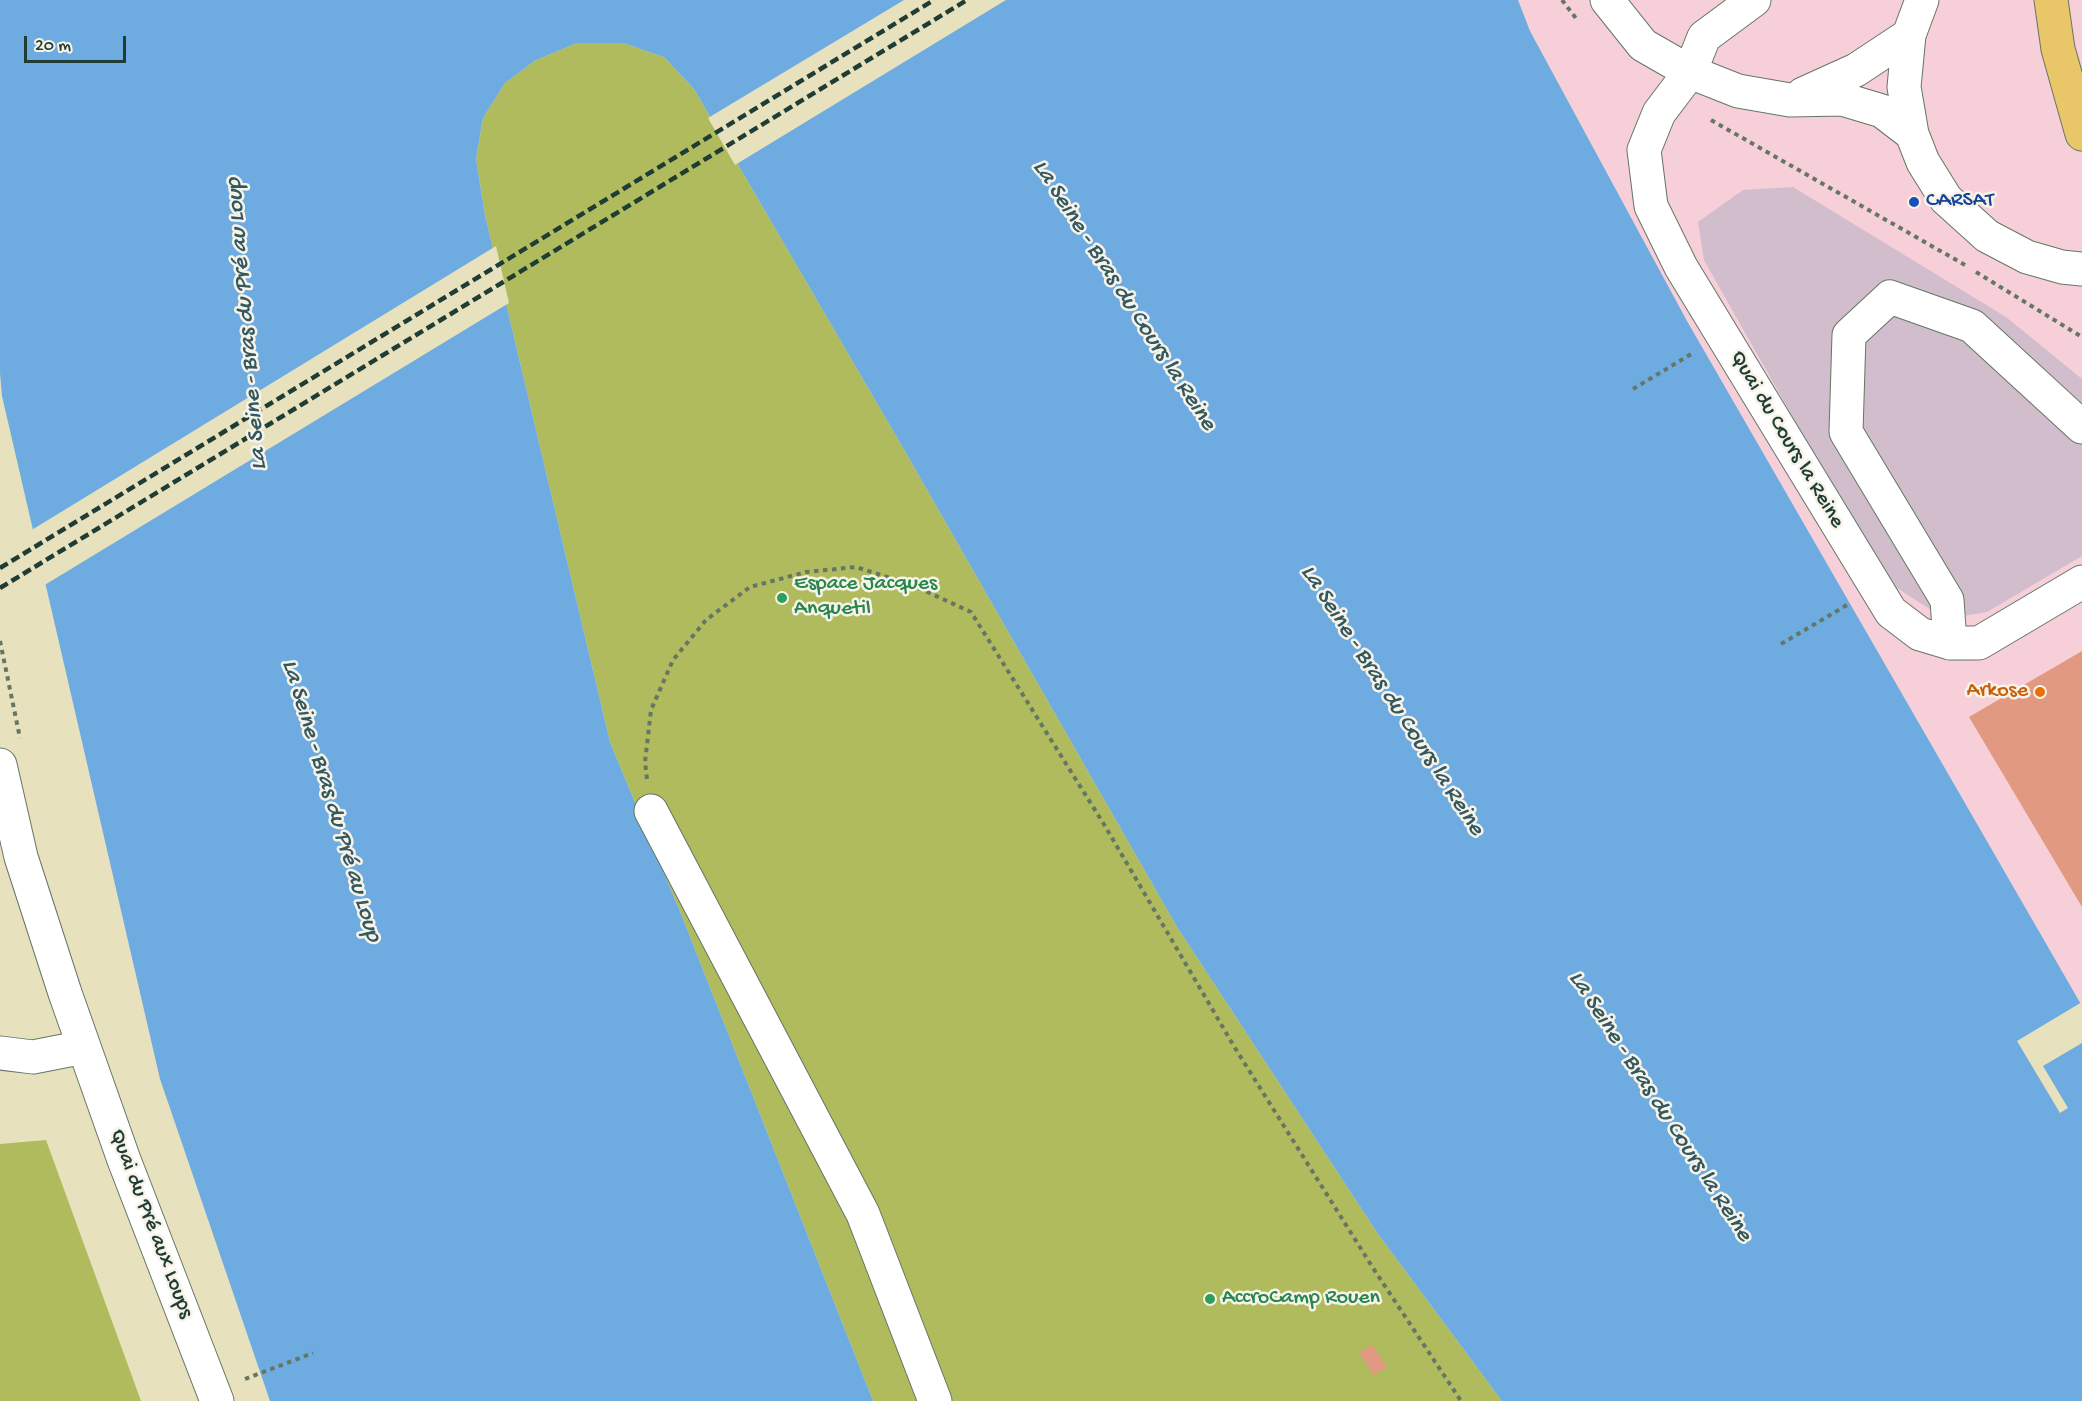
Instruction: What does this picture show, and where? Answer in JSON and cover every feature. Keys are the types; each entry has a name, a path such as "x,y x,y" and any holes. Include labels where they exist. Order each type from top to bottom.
{"main road":[{"path":"2051,0 2058,49 2082,134"}],"street":[{"path":"1607,0 1643,45 1690,72 1738,90 1791,100 1842,99 1882,111 1912,134"},
{"name":"Quai du Cours la Reine","path":"1754,0 1704,37 1690,72 1659,113 1644,150 1651,206 1681,267 1891,612 1920,634 1950,643 1979,643 2082,582"},
{"path":"1922,0 1909,35 1904,87 1912,134 1923,162 1946,199 1987,236 2027,257 2062,267 2082,268"},
{"path":"1791,100 1856,70 1909,35"},
{"path":"1950,643 1947,600 1846,432 1849,335 1890,297 1972,326 2082,427"},
{"name":"Quai du Pré aux Loups","path":"0,765 21,857 75,990 84,1047 124,1160 221,1392"},
{"path":"651,811 863,1214 935,1401"},
{"path":"0,1053 33,1057 84,1047"}],"path":[{"path":"1701,114 1966,266"},
{"path":"1976,271 2082,337"},
{"path":"1633,389 1697,350"},
{"path":"651,811 645,762 651,710 673,660 706,620 750,587 806,572 856,567 912,585 971,612 1105,826 1235,1048 1373,1268 1461,1401"},
{"path":"1781,644 1855,600"},
{"path":"221,1392 314,1353"}],"shaded area":[{"path":"1518,0 2082,0 2082,1006 1687,321 1530,31"},
{"path":"1793,187 2006,317 2082,379 2082,556 1987,612 1945,619 1894,586 1795,421 1704,260 1698,222 1743,190"}],"green space":[{"name":"Espace Jacques Anquetil","path":"577,43 623,43 664,57 694,89 906,453 1177,927 1378,1234 1502,1401 873,1401 683,919 610,742 485,215 476,159 483,118 505,83 536,60"},
{"path":"46,1140 141,1401 0,1401 0,1144"}],"water":[{"path":"0,0 1518,0 1530,31 1687,321 2082,1006 2082,1401 1502,1401 1378,1234 1177,927 906,453 694,89 664,57 623,43 577,43 536,60 505,83 483,118 476,159 485,215 610,742 683,919 873,1401 270,1401 160,1079 2,396 0,373"}],"pier":[{"path":"904,0 1006,0 735,165 708,118"},
{"path":"496,246 509,303 43,586 30,531"},
{"path":"2082,1002 2082,1043 2043,1066 2068,1108 2060,1113 2017,1041"}],"building":[{"path":"2082,651 2082,907 1969,717"},
{"path":"1372,1345 1387,1367 1374,1375 1359,1353"}],"railway":[{"path":"0,568 934,0"},
{"path":"0,588 967,0"}],"place":[{"name":"CARSAT","path":"1914,202"},
{"name":"Espace Jacques Anquetil","path":"782,598"},
{"name":"Arkose","path":"2040,692"},
{"name":"AccroCamp Rouen","path":"1210,1299"}],"water label":[{"name":"La Seine - Bras du Cours la Reine","path":"1123,296"},
{"name":"La Seine - Bras du Pré au Loup","path":"248,324"},
{"name":"La Seine - Bras du Cours la Reine","path":"1391,701"},
{"name":"La Seine - Bras du Pré au Loup","path":"330,801"},
{"name":"La Seine - Bras du Cours la Reine","path":"1659,1107"}]}
